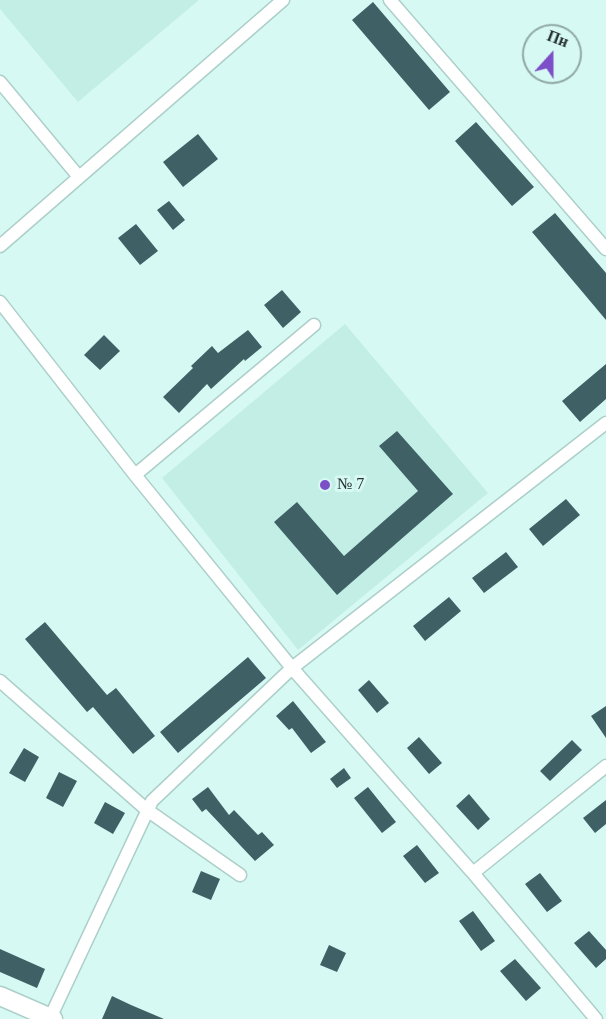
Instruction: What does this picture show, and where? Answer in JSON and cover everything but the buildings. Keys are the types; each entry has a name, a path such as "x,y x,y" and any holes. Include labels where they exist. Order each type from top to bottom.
{"main road":[{"path":"0,996 51,1018"}],"street":[{"path":"0,246 283,0"},
{"path":"390,0 606,249"},
{"path":"0,82 79,177"},
{"path":"0,302 135,475 292,668 473,873 596,1019"},
{"path":"135,475 314,325"},
{"path":"51,1018 152,801 292,668 606,423"},
{"path":"0,681 147,810 240,875"},
{"path":"473,873 606,766"}],"shaded area":[{"path":"0,0 199,0 78,102 0,9"},
{"name":"№ 7","path":"345,324 488,493 298,650 162,478"}],"place":[{"name":"№ 7","path":"325,485"}]}
